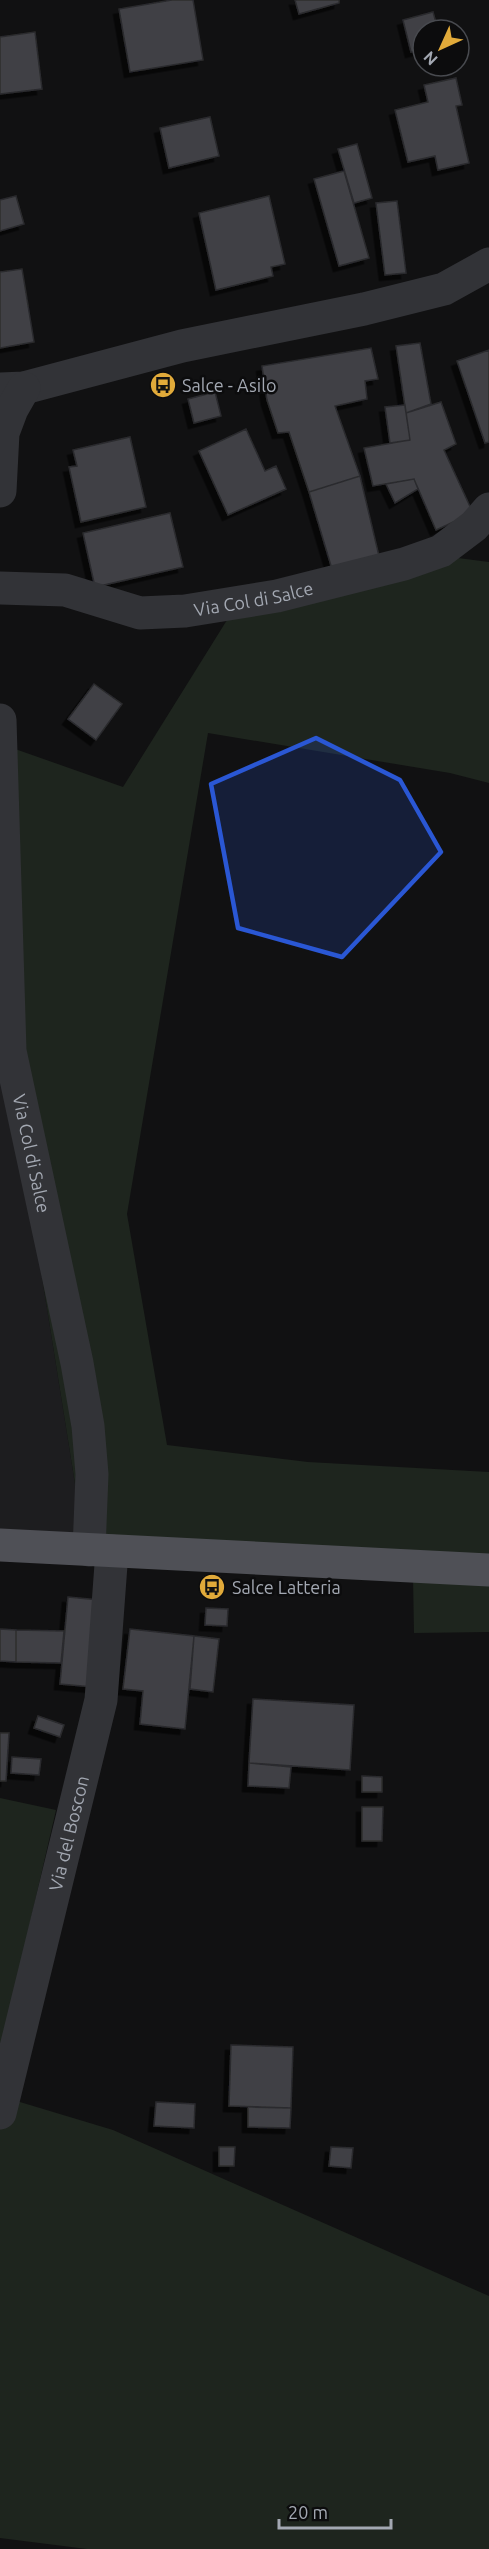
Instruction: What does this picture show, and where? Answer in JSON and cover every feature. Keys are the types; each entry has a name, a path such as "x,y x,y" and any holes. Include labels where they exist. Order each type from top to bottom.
{"main road":[{"path":"0,1545 489,1570"}],"street":[{"path":"0,491 3,433 12,409 12,389 182,346 364,309 444,289 489,264"},
{"name":"Via Col di Salce","path":"0,588 65,590 140,613 185,611 277,596 404,564 441,551 474,526 489,509"},
{"name":"Via Col di Salce","path":"0,720 10,1051 77,1363 88,1426 101,1550"},
{"name":"Via del Boscon","path":"0,2113 101,1700 101,1550"}],"highlighted area":[{"path":"316,738 400,780 441,852 342,957 238,928 211,784"}],"shaded area":[{"path":"458,558 489,562 489,783 450,773 208,733 127,1214 167,1445 308,1462 489,1472 489,1632 414,1633 413,1576 84,1540 0,1014 1,744 123,787 232,612"},
{"path":"0,1014 84,1540 0,1537"},
{"path":"0,1798 56,1810 0,2053"},
{"path":"0,2096 113,2130 489,2296 489,2549 87,2549 0,2538"}],"building":[{"path":"172,0 193,0 203,60 130,72 119,9"},
{"path":"295,0 339,0 339,3 299,14"},
{"path":"433,12 435,18 411,18 411,52 403,20"},
{"path":"35,32 42,89 0,94 0,37"},
{"path":"456,78 462,105 456,106 469,163 438,170 435,156 408,162 395,110 428,102 424,85"},
{"path":"210,117 219,156 169,168 160,128"},
{"path":"357,144 372,198 354,203 338,149"},
{"path":"344,171 369,258 339,266 314,179"},
{"path":"16,196 24,224 0,231 0,200"},
{"path":"269,196 285,264 271,267 273,276 216,290 199,213"},
{"path":"397,201 406,273 385,275 376,203"},
{"path":"22,269 34,342 0,348 0,272"},
{"path":"420,343 431,404 406,413 396,346"},
{"path":"371,348 378,379 365,381 367,399 335,406 360,476 309,492 289,432 278,433 267,400 262,366"},
{"path":"489,350 489,442 485,443 457,361"},
{"path":"215,392 221,416 194,423 188,399"},
{"path":"441,402 456,444 444,450 473,513 436,530 414,479 373,486 364,448 410,440 406,413"},
{"path":"405,405 410,440 390,443 385,407"},
{"path":"246,429 265,471 276,466 286,489 228,515 199,451"},
{"path":"130,437 146,507 81,522 69,467 77,466 73,450"},
{"path":"360,476 379,556 332,569 309,492"},
{"path":"414,479 418,489 395,503 386,484"},
{"path":"170,513 183,567 95,587 83,533"},
{"path":"94,684 122,704 96,740 68,719"},
{"path":"68,1597 99,1600 93,1687 60,1684"},
{"path":"206,1608 228,1609 227,1626 205,1625"},
{"path":"0,1629 16,1630 16,1662 0,1661"},
{"path":"130,1629 194,1636 185,1729 140,1724 143,1691 123,1689"},
{"path":"16,1630 64,1631 61,1663 16,1662"},
{"path":"194,1636 219,1639 213,1692 190,1689"},
{"path":"253,1699 354,1705 350,1770 249,1763"},
{"path":"38,1716 64,1725 60,1737 34,1728"},
{"path":"0,1733 9,1733 6,1781 0,1781"},
{"path":"12,1757 41,1759 39,1775 11,1773"},
{"path":"249,1763 291,1767 289,1788 248,1786"},
{"path":"362,1776 382,1777 382,1792 362,1792"},
{"path":"362,1807 383,1807 382,1841 362,1841"},
{"path":"231,2045 293,2047 291,2108 229,2106"},
{"path":"156,2102 195,2104 194,2128 154,2126"},
{"path":"248,2107 291,2108 290,2128 248,2127"},
{"path":"219,2147 235,2147 234,2166 219,2166"},
{"path":"331,2147 353,2148 351,2168 329,2166"}],"place":[{"name":"Salce - Asilo","path":"163,385"},
{"name":"Salce Latteria","path":"212,1587"}]}
